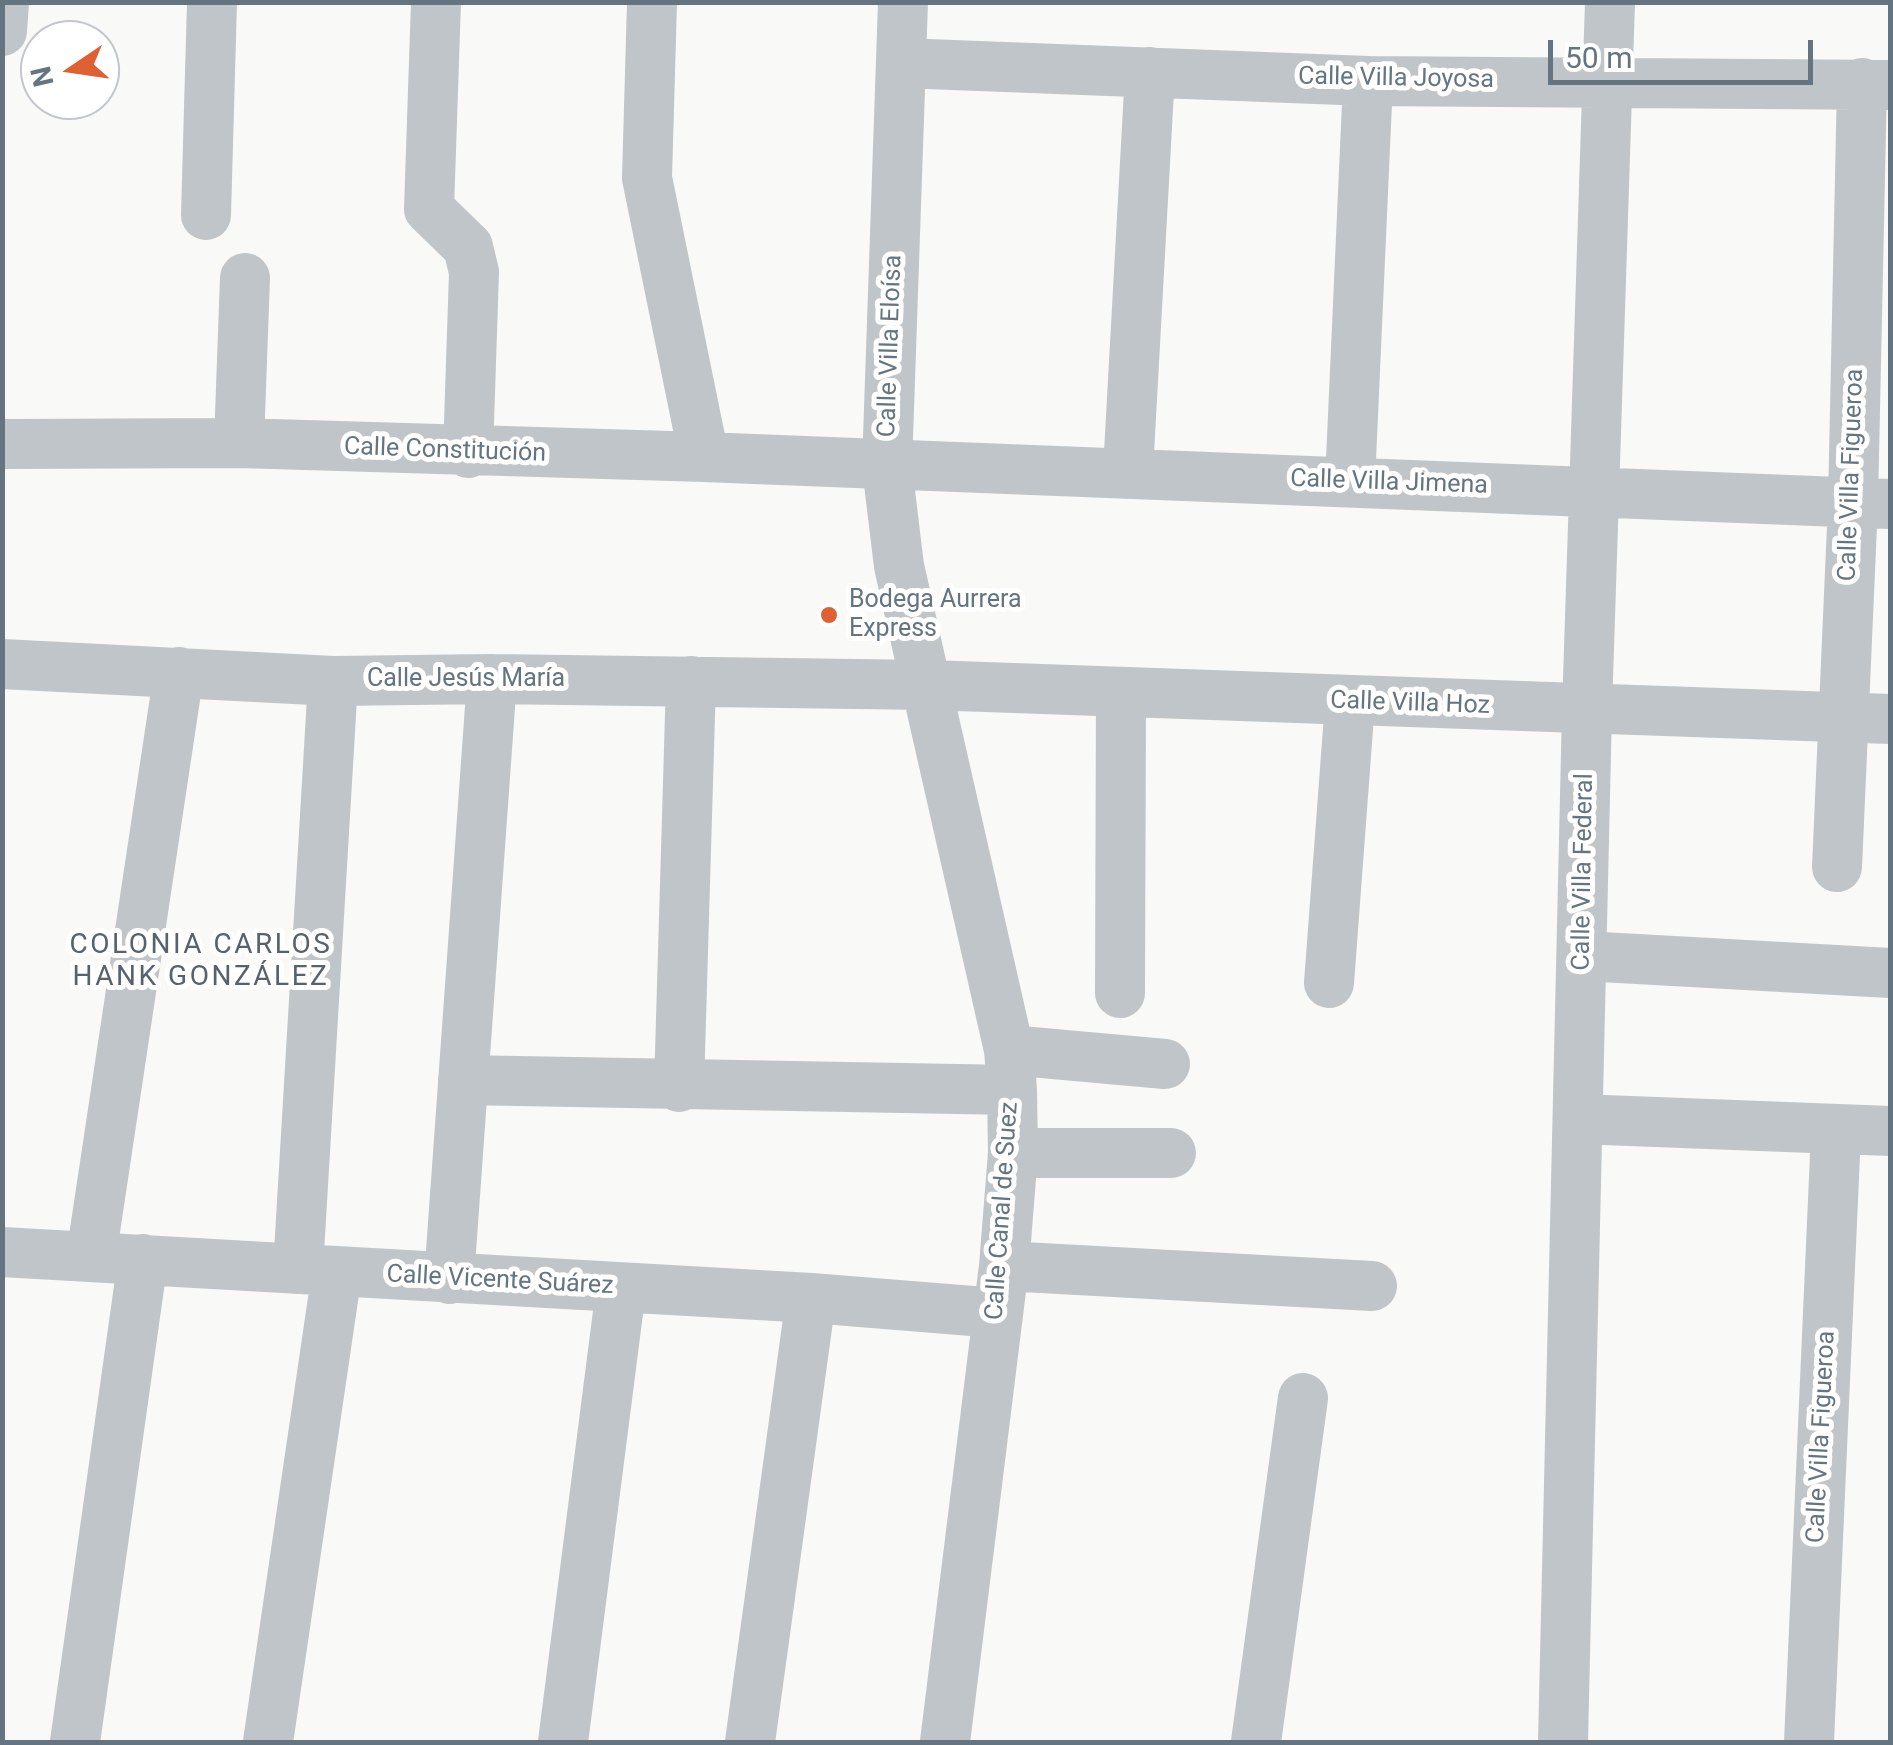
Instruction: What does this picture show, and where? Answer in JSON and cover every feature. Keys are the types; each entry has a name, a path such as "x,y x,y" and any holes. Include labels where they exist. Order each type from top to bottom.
{"street":[{"path":"2,31 4,2"},
{"path":"206,215 212,2"},
{"path":"436,2 429,209 468,247 474,272 468,453"},
{"path":"652,2 646,178 704,457"},
{"name":"Calle Villa Eloísa","path":"903,2 887,467 899,566 929,685"},
{"name":"Calle Villa Federal","path":"1563,1742 1587,710 1610,2"},
{"name":"Calle Villa Joyosa","path":"901,63 1368,81 1876,84"},
{"path":"1128,471 1150,72"},
{"path":"1350,482 1368,81"},
{"name":"Calle Villa Figueroa","path":"1837,867 1866,718 1876,84"},
{"path":"239,443 245,278"},
{"name":"Calle Constitución","path":"2,444 239,443 468,453 704,457 887,467"},
{"name":"Calle Villa Jimena","path":"887,467 1128,471 1872,504"},
{"name":"Calle Jesús María","path":"2,664 333,681 492,678 929,685"},
{"path":"92,1256 179,672"},
{"path":"448,1279 492,678"},
{"path":"268,1742 318,1270 333,681"},
{"path":"680,1087 692,682"},
{"name":"Calle Villa Hoz","path":"929,685 1866,718"},
{"name":"Calle Canal de Suez","path":"929,685 1010,1070 1012,1153 1001,1289 945,1742"},
{"path":"1120,694 1120,993"},
{"path":"1329,983 1350,702"},
{"path":"1583,956 1890,973"},
{"path":"463,1080 680,1087 1165,1064"},
{"path":"1578,1119 1890,1132"},
{"name":"Calle Villa Figueroa","path":"1809,1742 1836,1132"},
{"path":"1012,1153 1172,1153"},
{"name":"Calle Vicente Suárez","path":"2,1252 811,1298 1001,1289 1372,1286"},
{"path":"75,1742 143,1259"},
{"path":"563,1742 620,1289"},
{"path":"750,1742 811,1298"},
{"path":"1256,1742 1304,1398"}],"place":[{"name":"Bodega Aurrera Express","path":"829,615"}],"district":[{"name":"COLONIA CARLOS HANK GONZÁLEZ","path":"201,962"}]}
